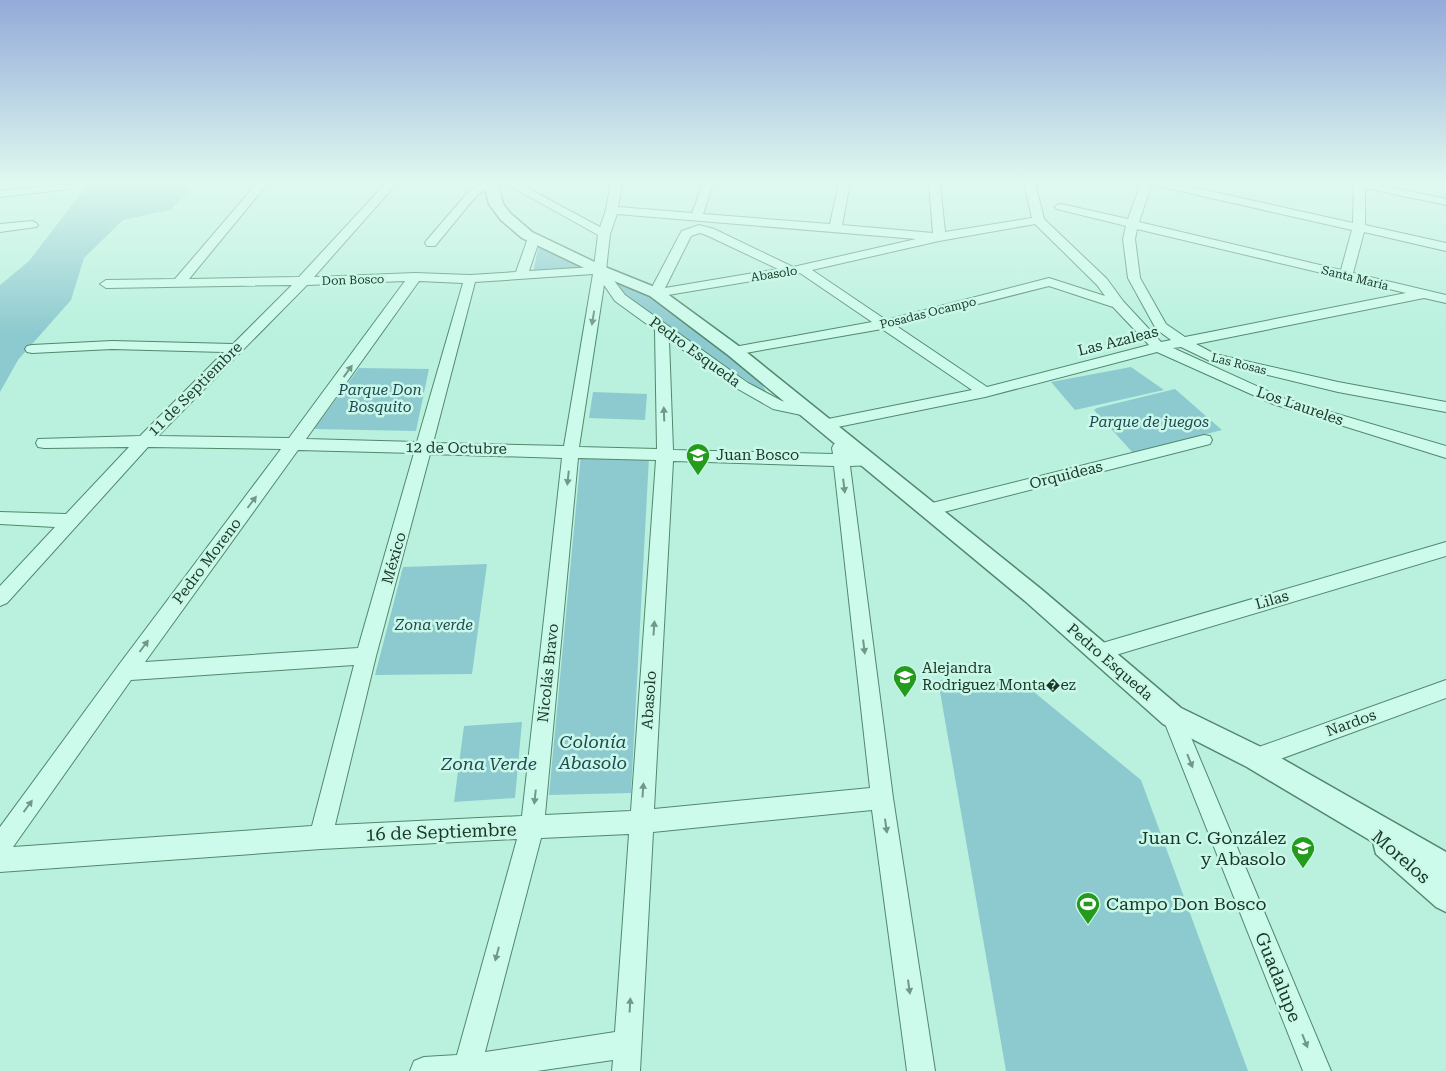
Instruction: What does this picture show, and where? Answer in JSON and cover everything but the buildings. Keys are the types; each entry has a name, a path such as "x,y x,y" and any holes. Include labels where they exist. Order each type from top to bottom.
{"street":[{"path":"179,283 221,233"},
{"name":"11 de Septiembre","path":"0,598 144,440 303,281 347,233"},
{"path":"431,244 440,233"},
{"name":"Pedro Esqueda","path":"527,233 600,270 656,293 734,351 1033,595 1172,716 1256,758 1446,868"},
{"path":"656,293 686,234 689,233"},
{"path":"712,233 797,270 885,324 985,392"},
{"path":"894,233 939,236 939,233"},
{"name":"Abasolo","path":"656,293 797,270 958,233"},
{"path":"1051,233 1102,282 1118,304 1158,347"},
{"name":"Las Rosas","path":"1130,233 1129,239 1134,278 1161,326 1183,342 1210,357 1338,387 1446,407"},
{"name":"Santa María","path":"1169,233 1446,299"},
{"path":"1346,276 1357,233"},
{"path":"1385,233 1446,247"},
{"name":"Nicolás Bravo","path":"466,1070 532,828 571,450 604,234"},
{"path":"521,276 534,238"},
{"name":"Don Bosco","path":"106,284 415,277 470,279 600,270"},
{"name":"Pedro Esqueda","path":"600,270 620,298 743,386 778,405 806,411"},
{"name":"Pedro Moreno","path":"0,846 125,672 295,444 415,277"},
{"name":"México","path":"321,837 366,656 470,279"},
{"name":"Posadas Ocampo","path":"734,351 885,324 1049,282 1118,304"},
{"name":"Las Azaleas","path":"831,432 1158,347 1422,294"},
{"name":"Abasolo","path":"626,1071 666,454 662,329"},
{"path":"32,349 112,346 236,348"},
{"name":"Los Laureles","path":"1158,347 1278,401 1446,452"},
{"path":"831,432 841,460 882,798 921,1071"},
{"name":"12 de Octubre","path":"44,443 144,440 571,450 868,461"},
{"name":"Orquideas","path":"928,510 1204,440"},
{"path":"0,518 70,521"},
{"name":"Lilas","path":"1099,652 1446,549"},
{"path":"125,672 366,656"},
{"name":"Nardos","path":"1256,758 1446,689"},
{"name":"Guadalupe","path":"1172,716 1317,1071"},
{"name":"16 de Septiembre","path":"0,860 321,837 641,822 882,798"},
{"name":"Morelos","path":"1355,817 1446,897"},
{"path":"424,1071 466,1070 628,1044"}],"green space":[{"path":"51,233 110,233 84,258 71,300 18,360 0,392 0,285 29,261"},
{"path":"539,244 587,268 533,273"},
{"path":"612,278 657,297 759,379 768,395 623,297"},
{"path":"1131,367 1164,390 1075,410 1051,382"},
{"name":"Parque Don Bosquito","path":"359,368 429,369 416,431 314,429"},
{"name":"Parque de juegos","path":"1175,389 1222,430 1133,453 1094,410 1097,408"},
{"path":"593,392 647,394 645,420 589,418"},
{"name":"Colonía Abasolo","path":"581,454 649,457 631,793 549,795"},
{"name":"Zona verde","path":"487,564 472,674 375,675 403,567"},
{"name":"Campo Don Bosco","path":"938,680 1023,683 1141,780 1248,1071 1006,1071"},
{"name":"Zona Verde","path":"522,722 515,798 454,802 464,726"}],"place":[{"name":"Juan Bosco","path":"698,476"},
{"name":"Alejandra Rodriguez Monta�ez","path":"905,698"},
{"name":"Juan C. González y Abasolo","path":"1303,869"},
{"name":"Campo Don Bosco","path":"1088,925"}]}
